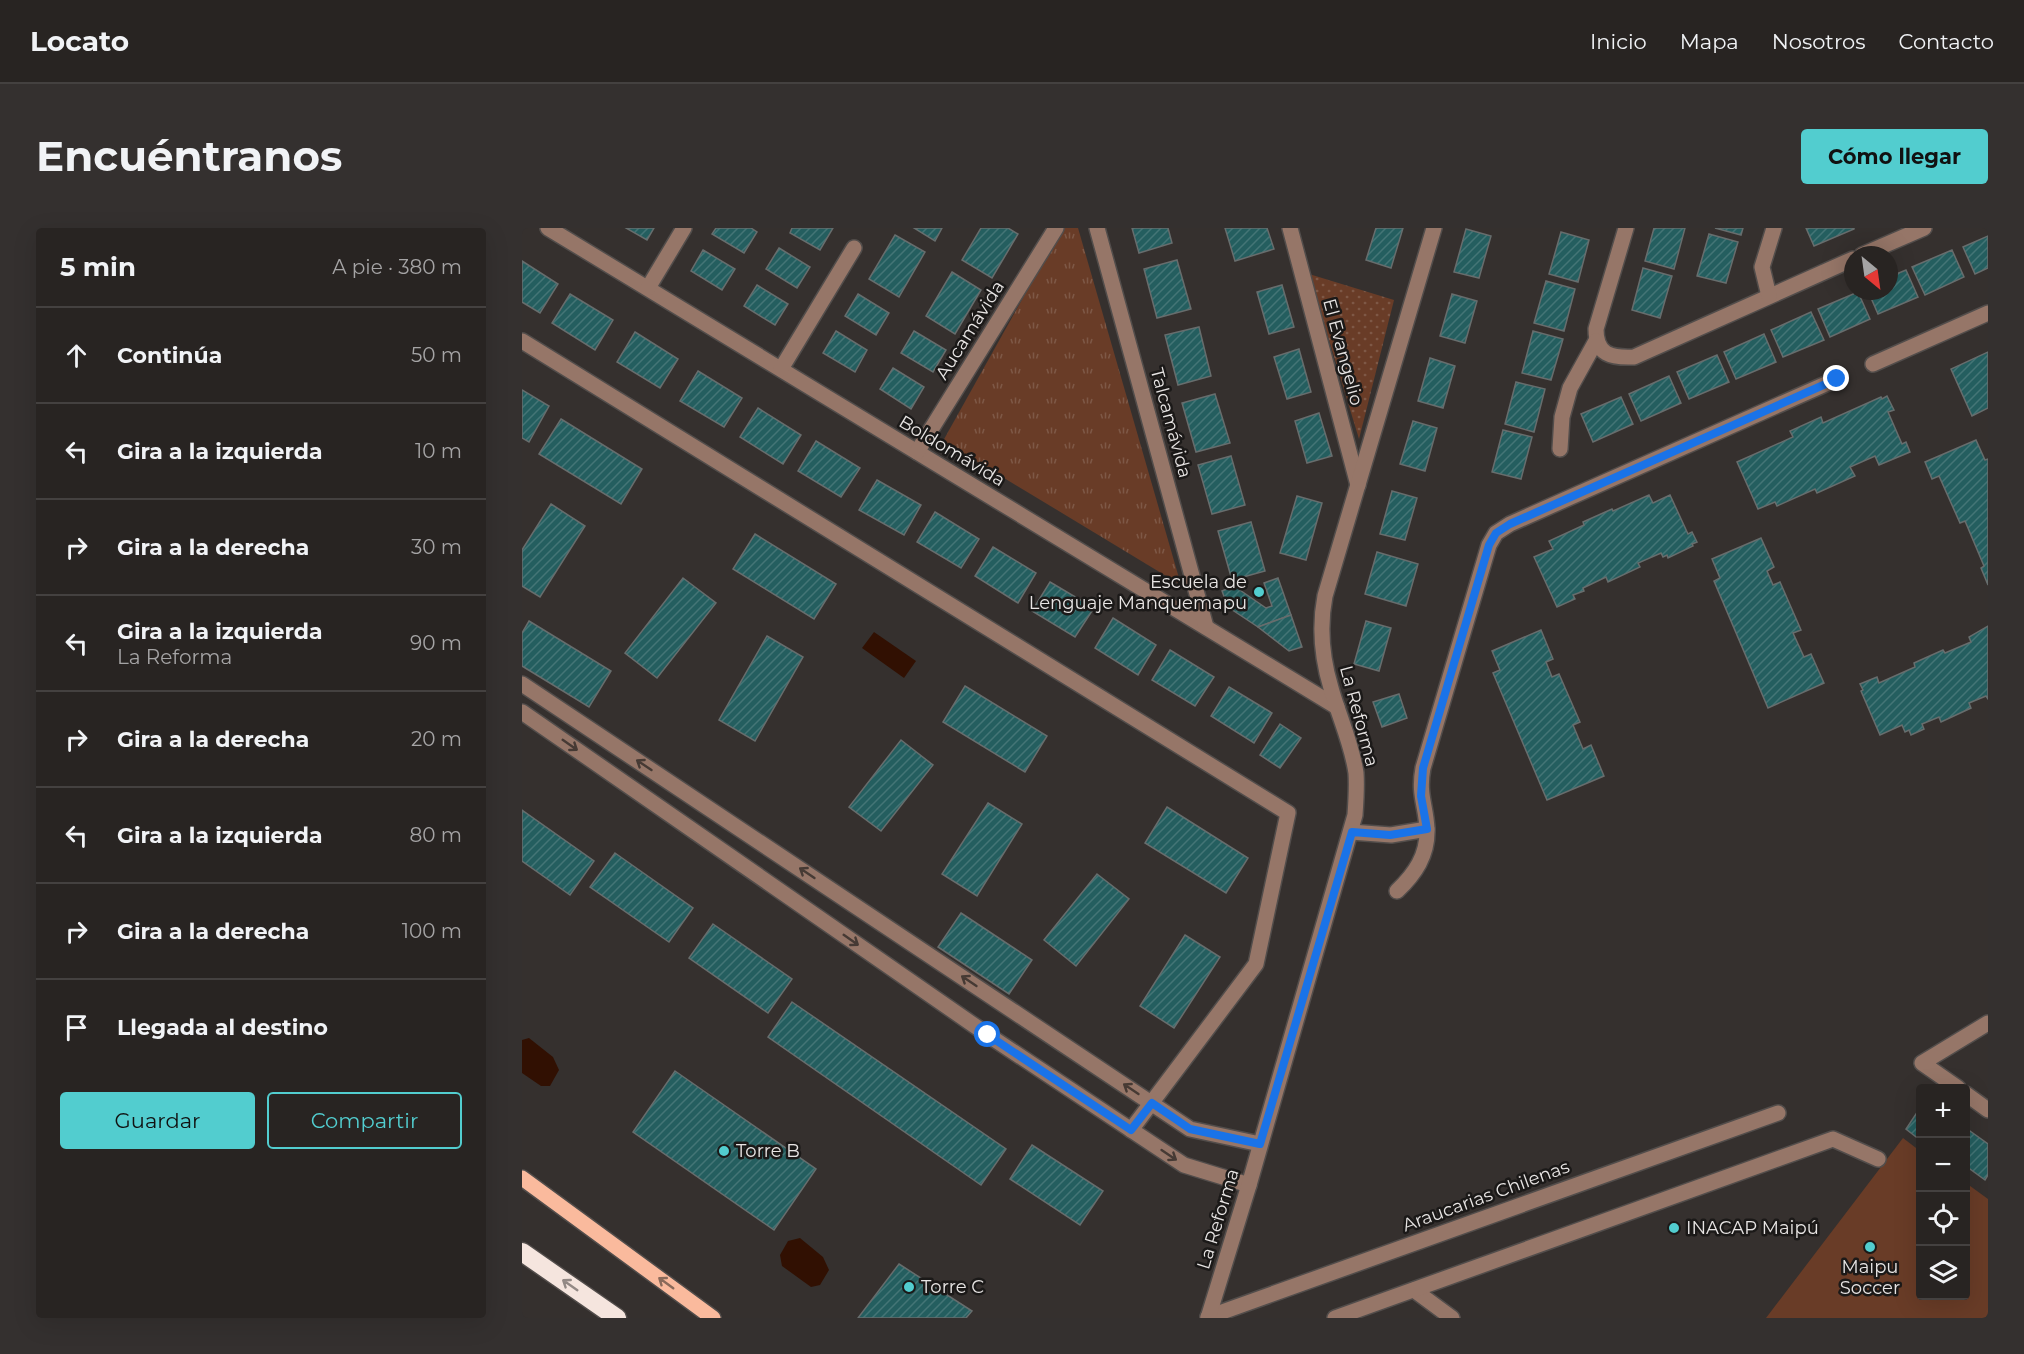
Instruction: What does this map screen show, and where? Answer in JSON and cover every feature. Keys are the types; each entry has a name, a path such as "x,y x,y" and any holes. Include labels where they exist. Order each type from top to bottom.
{"highway":[{"path":"522,1252 617,1318"}],"main road":[{"path":"522,1178 713,1318"}],"street":[{"name":"Boldomávida","path":"548,228 1337,707"},
{"path":"648,288 684,228"},
{"name":"Aucamávida","path":"917,452 1056,228"},
{"name":"Talcamávida","path":"1097,228 1206,627"},
{"name":"El Evangelio","path":"1290,228 1358,485"},
{"name":"La Reforma","path":"1208,1317 1352,832 1357,797 1356,773 1331,688 1323,648 1322,611 1434,228"},
{"path":"1560,449 1562,417 1570,388 1596,341 1596,328 1626,228"},
{"path":"1769,296 1762,267 1774,228"},
{"path":"1883,246 1924,228"},
{"path":"781,369 854,248"},
{"path":"1596,341 1606,354 1619,358 1634,357 1844,263"},
{"path":"1873,364 1988,313"},
{"path":"522,341 1288,813 1256,964 1131,1130"},
{"path":"1397,891 1414,875 1425,852 1427,829 1421,796 1423,768 1489,545 1496,533 1510,524 1837,379"},
{"path":"522,684 1190,1129 1260,1144"},
{"path":"522,712 988,1035 1184,1165 1249,1185"},
{"path":"1352,832 1390,835 1427,829"},
{"path":"741,864 758,841"},
{"path":"1951,1084 1922,1063 1988,1023"},
{"path":"1970,1097 1988,1110"},
{"name":"Araucarias Chilenas","path":"1208,1317 1778,1113"},
{"path":"1335,1318 1833,1139 1878,1159"},
{"path":"1414,1290 1452,1318"}],"green space":[{"path":"1062,228 1078,228 1181,585 943,441"},
{"path":"1309,274 1394,300 1359,439"},
{"name":"Maipu Soccer","path":"1903,1138 1916,1148 1916,1300 1970,1300 1970,1186 1988,1199 1988,1318 1766,1318"}],"shaded area":[{"path":"874,632 916,661 904,678 862,648"},
{"path":"529,1038 553,1057 559,1070 550,1086 541,1086 522,1073 522,1040"},
{"path":"800,1238 823,1257 829,1270 820,1285 811,1287 782,1266 780,1255 788,1241"}],"building":[{"path":"626,228 654,228 647,240"},
{"path":"716,228 751,228 757,232 744,253 712,234"},
{"path":"792,228 833,228 820,250 790,233"},
{"path":"914,228 942,228 935,241"},
{"path":"981,228 1008,228 1018,234 992,278 962,260"},
{"path":"1132,228 1168,228 1172,243 1139,253"},
{"path":"1225,228 1267,228 1274,249 1235,261"},
{"path":"1376,228 1403,228 1391,268 1366,260"},
{"path":"1654,228 1685,228 1674,269 1645,261"},
{"path":"1715,228 1743,228 1741,235"},
{"path":"1806,228 1854,228 1854,229 1814,246"},
{"path":"1466,229 1491,236 1479,278 1454,272"},
{"path":"1561,232 1589,240 1578,282 1549,274"},
{"path":"1709,234 1738,242 1726,283 1697,276"},
{"path":"895,235 925,252 899,297 869,279"},
{"path":"1988,236 1988,268 1975,274 1963,247"},
{"path":"779,248 810,267 797,288 766,269"},
{"path":"703,250 735,269 722,290 691,271"},
{"path":"1952,250 1964,277 1925,295 1912,267"},
{"path":"1177,260 1191,309 1157,318 1144,269"},
{"path":"522,261 558,284 540,313 522,302"},
{"path":"1643,268 1672,276 1660,318 1632,310"},
{"path":"1906,270 1918,297 1878,314 1872,300 1898,300 1898,273"},
{"path":"952,272 981,290 955,334 926,316"},
{"path":"1546,281 1575,289 1564,331 1534,323"},
{"path":"757,285 788,304 775,325 744,306"},
{"path":"1282,285 1294,327 1269,334 1257,292"},
{"path":"570,294 613,320 595,350 552,323"},
{"path":"858,294 889,313 876,335 845,316"},
{"path":"1452,294 1477,301 1465,343 1440,336"},
{"path":"1844,298 1844,300 1862,300 1870,319 1830,337 1818,309"},
{"path":"1811,312 1824,340 1783,357 1771,330"},
{"path":"1199,327 1211,376 1178,385 1165,335"},
{"path":"836,331 867,350 855,372 823,353"},
{"path":"914,331 946,350 933,372 901,353"},
{"path":"1533,331 1563,339 1551,380 1522,373"},
{"path":"635,332 678,359 660,388 617,362"},
{"path":"1764,334 1776,362 1736,379 1724,352"},
{"path":"1299,349 1311,392 1287,399 1274,357"},
{"path":"1988,352 1988,408 1972,416 1951,369"},
{"path":"1717,355 1729,382 1689,399 1677,372"},
{"path":"1430,358 1455,366 1443,408 1418,401"},
{"path":"893,368 924,387 911,409 880,389"},
{"path":"698,371 742,398 724,427 680,401"},
{"path":"1669,376 1681,403 1641,421 1629,394"},
{"path":"1516,382 1545,389 1534,432 1505,424"},
{"path":"522,390 549,406 529,442 522,438"},
{"path":"1215,394 1230,443 1196,452 1182,403"},
{"path":"1887,396 1894,410 1888,412 1902,444 1906,442 1910,452 1879,465 1875,456 1850,467 1855,476 1817,493 1815,489 1777,506 1775,502 1758,509 1737,462 1793,437 1790,431 1821,417 1823,423"},
{"path":"1621,397 1633,424 1593,442 1581,414"},
{"path":"758,408 801,435 783,464 740,437"},
{"path":"1319,413 1332,456 1307,463 1295,421"},
{"path":"561,419 642,469 621,504 539,454"},
{"path":"1413,421 1437,428 1425,471 1400,464"},
{"path":"1503,430 1532,437 1521,479 1492,472"},
{"path":"1976,440 1985,460 1988,459 1988,585 1981,568 1984,566 1965,521 1960,523 1939,476 1932,479 1925,462"},
{"path":"816,441 860,468 841,497 798,471"},
{"path":"1231,456 1245,505 1212,514 1198,465"},
{"path":"877,480 921,505 904,535 859,510"},
{"path":"1392,491 1417,498 1405,540 1380,534"},
{"path":"1649,495 1653,503 1670,495 1688,534 1692,532 1697,542 1668,558 1667,555 1663,557 1661,553 1638,563 1640,567 1608,582 1606,577 1583,588 1584,591 1573,595 1575,599 1557,607 1534,557 1553,549 1549,541 1584,525 1583,522"},
{"path":"1297,496 1322,503 1306,560 1280,553"},
{"path":"551,504 585,526 540,597 522,586 522,550"},
{"path":"935,512 979,539 961,568 917,542"},
{"path":"1251,522 1265,571 1232,580 1218,531"},
{"path":"755,534 836,584 814,619 733,569"},
{"path":"1761,538 1774,567 1767,571 1773,585 1780,582 1801,630 1793,633 1804,657 1811,654 1824,683 1768,708 1714,581 1720,578 1712,559"},
{"path":"993,547 1036,573 1018,603 975,576"},
{"path":"1377,552 1418,564 1406,606 1365,594"},
{"path":"683,578 716,603 657,678 625,653"},
{"path":"1278,578 1291,615 1258,627 1228,607 1222,591 1234,586 1266,608 1272,606 1264,583"},
{"path":"1050,582 1094,608 1075,637 1032,611"},
{"path":"1291,615 1302,647 1289,651 1258,627"},
{"path":"1113,618 1156,645 1138,675 1095,648"},
{"path":"529,621 611,671 589,707 522,666 522,633"},
{"path":"1366,621 1391,628 1379,671 1354,664"},
{"path":"1988,626 1988,699 1986,696 1969,703 1971,708 1941,722 1939,717 1922,724 1924,729 1911,735 1909,730 1905,732 1902,725 1880,735 1860,684 1877,677 1879,683 1915,667 1914,663 1943,650 1945,653 1971,642 1969,637"},
{"path":"1541,630 1553,659 1546,662 1552,677 1559,674 1580,722 1573,725 1583,749 1591,745 1604,776 1547,800 1493,673 1500,670 1492,651"},
{"path":"767,636 803,657 755,741 719,720"},
{"path":"1170,650 1214,677 1195,706 1152,680"},
{"path":"965,686 1047,736 1025,772 943,722"},
{"path":"1229,687 1272,713 1254,743 1211,716"},
{"path":"1399,694 1407,718 1382,727 1373,702"},
{"path":"1280,724 1301,738 1280,768 1260,755"},
{"path":"901,740 933,765 881,831 849,807"},
{"path":"988,803 1022,824 977,896 942,874"},
{"path":"1167,807 1248,858 1226,893 1145,843"},
{"path":"522,810 594,861 570,895 522,861"},
{"path":"615,853 693,908 669,942 590,887"},
{"path":"1097,874 1129,899 1076,966 1044,940"},
{"path":"961,913 1032,960 1009,994 938,947"},
{"path":"713,924 792,979 768,1013 689,958"},
{"path":"1185,935 1220,957 1174,1028 1140,1006"},
{"path":"792,1002 1006,1149 981,1185 768,1037"},
{"name":"Torre B","path":"675,1071 816,1169 774,1230 633,1132"},
{"path":"1916,1114 1916,1137 1906,1129"},
{"path":"1970,1131 1988,1144 1988,1175 1985,1180 1970,1169"},
{"path":"1032,1145 1103,1191 1080,1225 1010,1179"},
{"name":"Torre C","path":"899,1264 972,1311 966,1318 858,1318"}],"place":[{"name":"Escuela de Lenguaje Manquemapu","path":"1259,592"},
{"name":"Torre B","path":"724,1151"},
{"name":"INACAP Maipú","path":"1674,1228"},
{"name":"Maipu Soccer","path":"1870,1247"},
{"name":"Torre C","path":"909,1287"}],"route":[{"path":"988,1035 1131,1130 1152,1103 1190,1129 1260,1144 1352,832 1390,835 1408,834 1427,829 1420,782 1423,768 1489,545 1496,533 1510,524 1837,379"}]}
